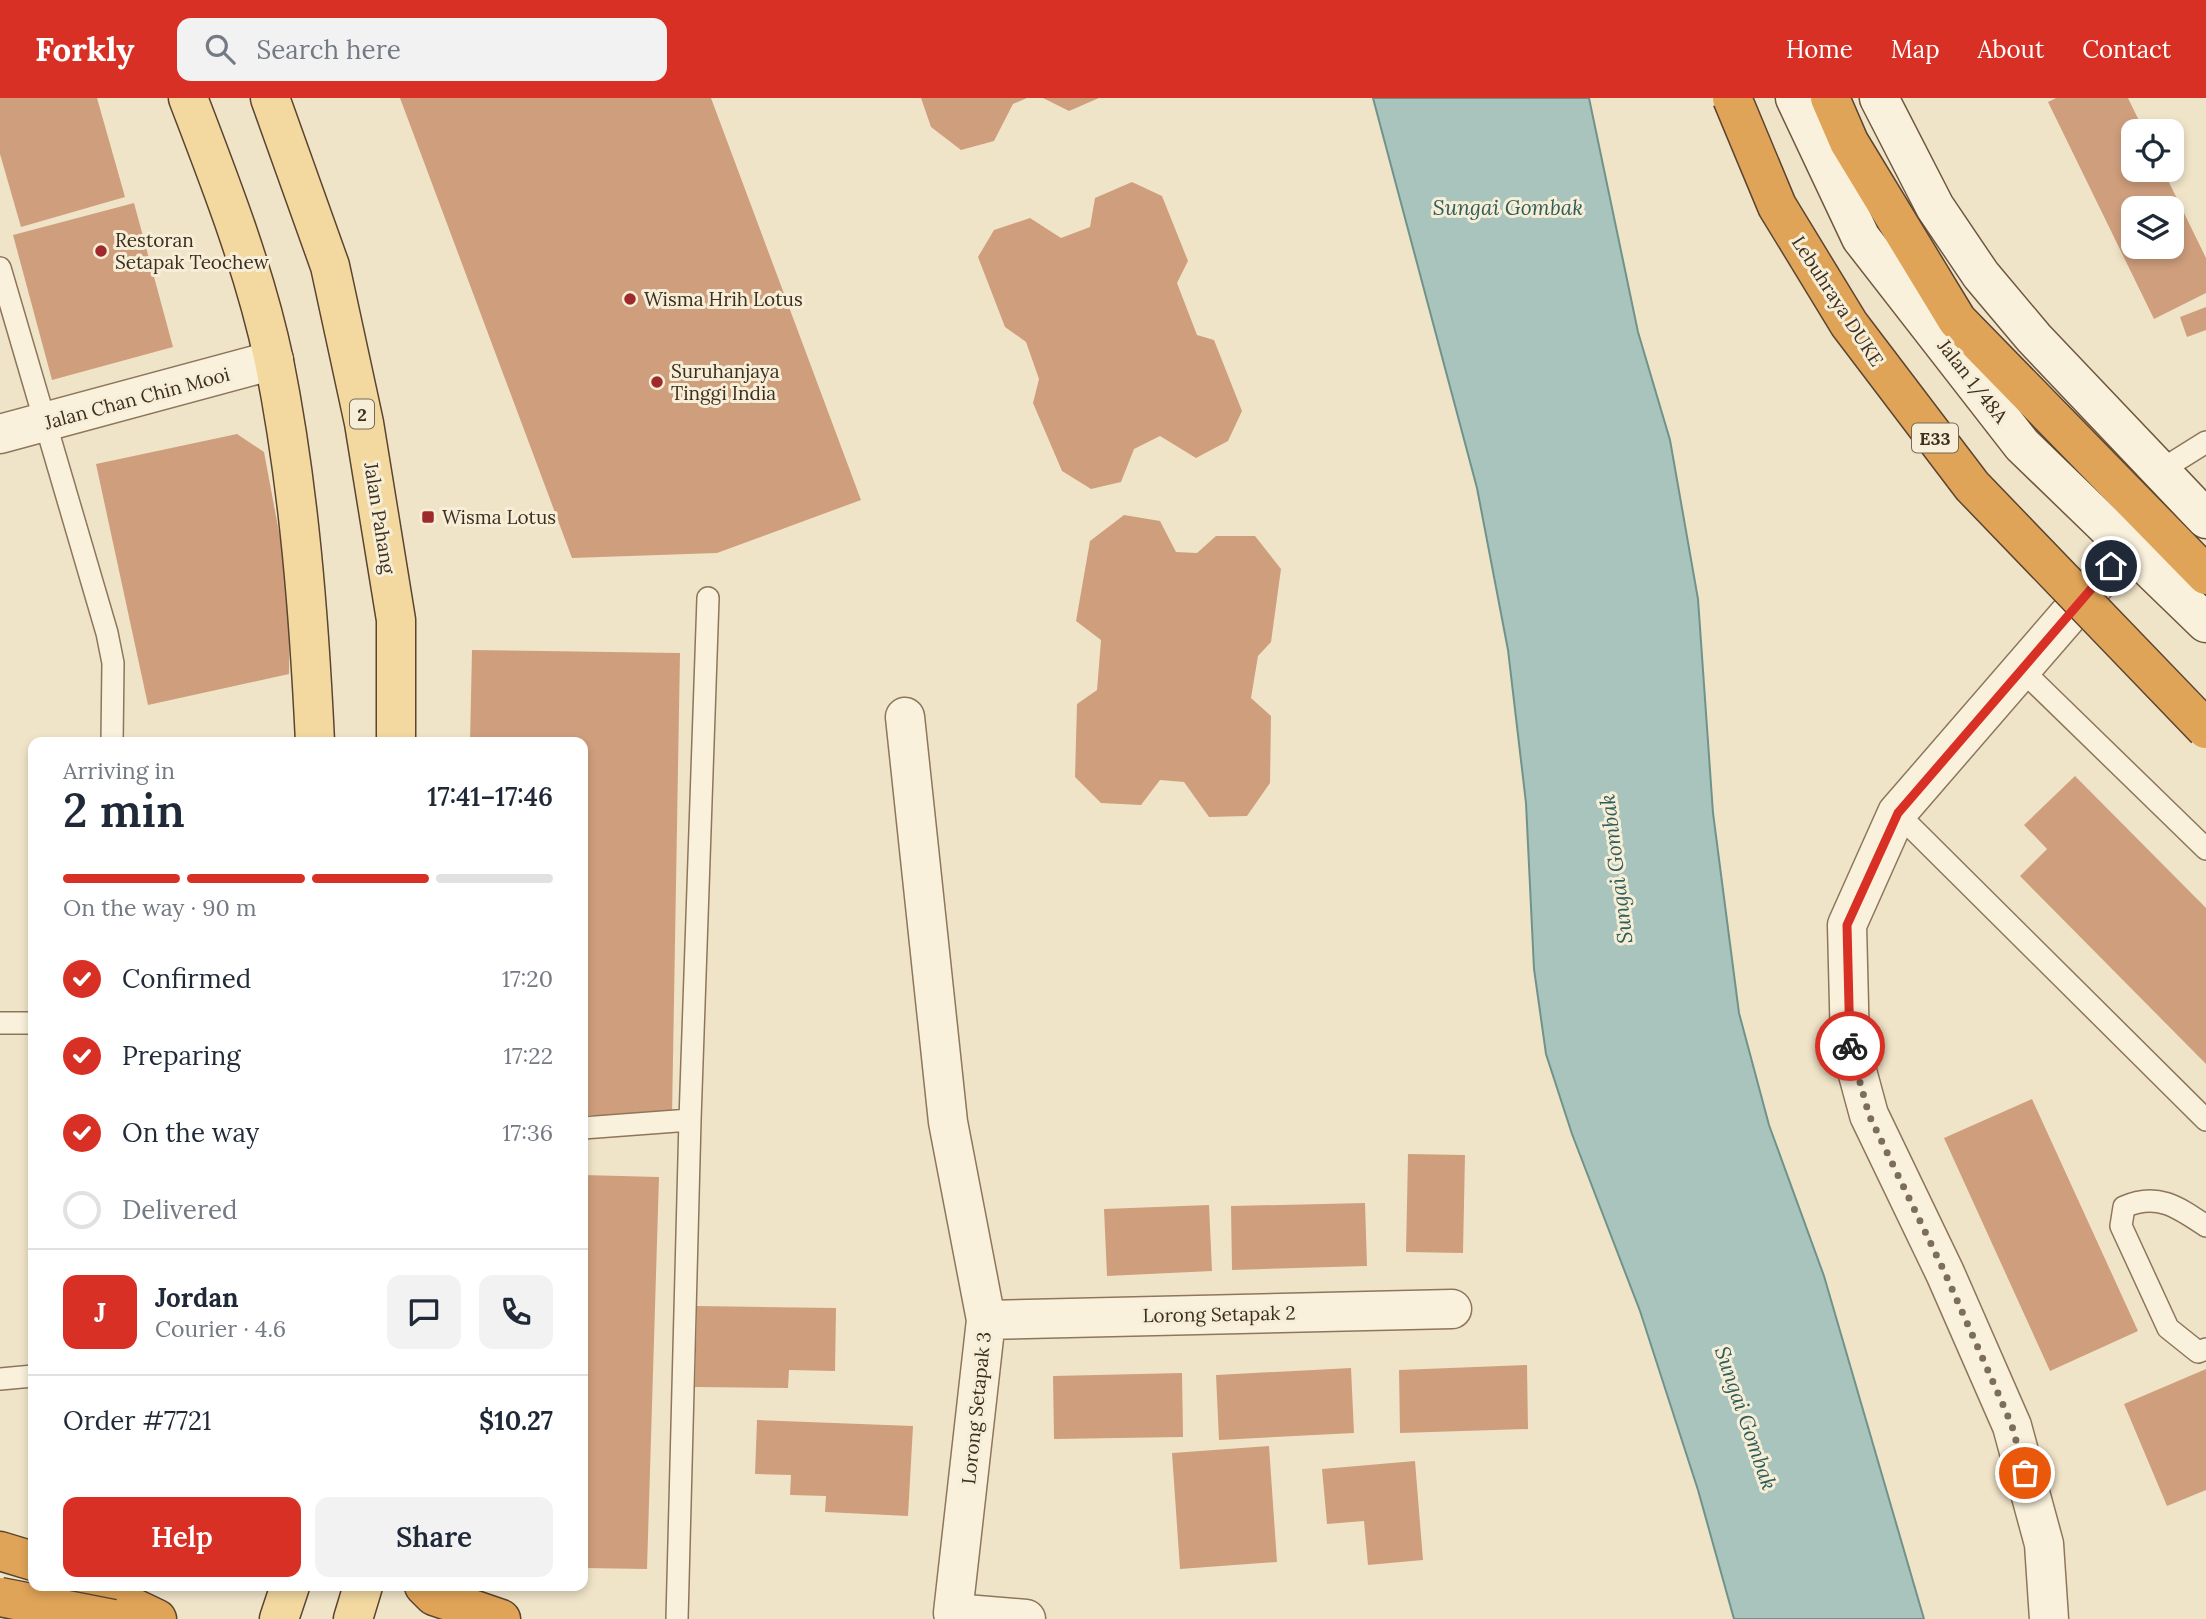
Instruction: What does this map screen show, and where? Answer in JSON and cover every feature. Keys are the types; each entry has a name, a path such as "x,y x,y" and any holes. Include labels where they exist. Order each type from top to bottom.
{"highway":[{"name":"Lebuhraya DUKE","path":"1732,98 1777,206 1849,324 1972,486 2206,729"},
{"path":"1830,98 1849,142 1957,320 2206,575"},
{"path":"0,1551 28,1559"},
{"path":"98,1591 157,1619"},
{"path":"429,1591 434,1596 501,1619"},
{"path":"0,1598 113,1619"}],"main road":[{"path":"188,98 232,212 274,360 308,592 316,737"},
{"name":"Jalan Pahang","path":"270,98 330,266 364,423 396,620 396,737"},
{"path":"279,1619 288,1591"},
{"path":"353,1619 361,1591"}],"street":[{"name":"Jalan 1/48A","path":"1795,98 1861,238 2022,445 2129,545 2206,623"},
{"path":"1878,98 1935,207 1981,275 2034,338 2158,472 2206,519"},
{"name":"Jalan Chan Chin Mooi","path":"0,433 47,423 274,360"},
{"path":"2049,1619 2044,1545 2012,1426 1945,1273 1869,1115 1850,1045 1847,925 1898,813 2129,545"},
{"name":"Lorong Setapak 3","path":"905,717 948,1122 986,1320 951,1617"},
{"name":"Lorong Setapak 2","path":"986,1320 1452,1309"},
{"path":"951,1617 1026,1619"}],"lane":[{"path":"0,268 107,633 114,696 112,737"},
{"path":"2158,472 2206,442"},
{"path":"677,1619 690,1120 708,598"},
{"path":"2021,669 2206,849"},
{"path":"1898,813 2206,1120"},
{"path":"0,1023 28,1023"},
{"path":"588,1128 690,1120"},
{"path":"2206,1226 2177,1206 2142,1199 2124,1207 2121,1226 2168,1328 2198,1352 2206,1349"},
{"path":"0,1379 28,1376"},
{"path":"50,1591 52,1619"}],"water":[{"name":"Sungai Gombak","path":"1373,98 1589,98 1638,332 1670,440 1698,599 1713,813 1739,1013 1769,1125 1824,1276 1924,1619 1734,1619 1698,1490 1640,1311 1572,1134 1546,1054 1534,969 1526,803 1508,650 1477,488"}],"building":[{"path":"0,98 97,98 125,197 21,227 0,154"},
{"name":"Wisma Hrih Lotus","path":"400,98 711,98 861,500 717,553 572,558"},
{"path":"921,98 1027,98 1013,104 994,141 961,150 931,127"},
{"path":"1043,98 1099,98 1069,111"},
{"path":"2056,98 2128,98 2138,119 2121,119 2121,182 2169,182 2176,196 2121,196 2121,251 2048,102"},
{"path":"1132,182 1162,196 1188,261 1177,283 1197,335 1214,340 1242,411 1228,441 1196,458 1160,436 1134,449 1121,482 1091,489 1062,471 1033,403 1039,379 1026,342 1005,327 978,257 994,230 1030,218 1061,238 1090,227 1095,198"},
{"path":"134,203 173,347 52,380 13,235"},
{"path":"2184,213 2206,258 2206,293 2154,319 2125,259 2184,259"},
{"path":"2206,307 2206,330 2187,337 2180,317"},
{"path":"237,434 264,452 290,591 289,674 148,705 96,464"},
{"path":"1124,515 1160,521 1176,552 1197,553 1216,536 1255,536 1281,569 1271,642 1258,656 1251,698 1271,716 1270,783 1247,816 1209,817 1184,782 1160,780 1141,805 1101,803 1075,777 1077,704 1097,690 1101,640 1076,621 1090,541"},
{"path":"472,650 680,653 672,1117 588,1115 588,737 470,737"},
{"path":"2075,776 2206,908 2206,1064 2020,876 2047,849 2024,825"},
{"path":"2032,1099 2138,1331 2050,1371 1944,1138"},
{"path":"1408,1154 1465,1155 1463,1253 1406,1252"},
{"path":"588,1175 659,1177 647,1569 588,1568"},
{"path":"1365,1203 1367,1266 1232,1270 1231,1206"},
{"path":"1209,1205 1212,1271 1107,1276 1104,1209"},
{"path":"697,1306 836,1308 835,1371 789,1370 788,1388 695,1387"},
{"path":"1527,1365 1528,1429 1400,1433 1399,1370"},
{"path":"1351,1368 1354,1433 1219,1440 1216,1375"},
{"path":"2206,1369 2206,1490 2167,1506 2124,1404"},
{"path":"1182,1373 1183,1437 1054,1439 1053,1376"},
{"path":"757,1420 913,1426 908,1516 825,1512 826,1496 790,1495 791,1475 755,1474"},
{"path":"1269,1446 1277,1562 1180,1569 1172,1453"},
{"path":"1415,1461 1423,1560 1368,1565 1364,1521 1327,1524 1322,1469"}],"way so far":[{"path":"1850,1046 1869,1115 1945,1273 2001,1400 2012,1426 2025,1473"}],"place":[{"name":"Restoran Setapak Teochew","path":"101,251"},
{"name":"Wisma Hrih Lotus","path":"630,299"},
{"name":"Suruhanjaya Tinggi India","path":"657,382"},
{"name":"Wisma Lotus","path":"428,517"}],"route":[{"path":"1850,1046 1847,925 1898,813 2111,566"}]}
